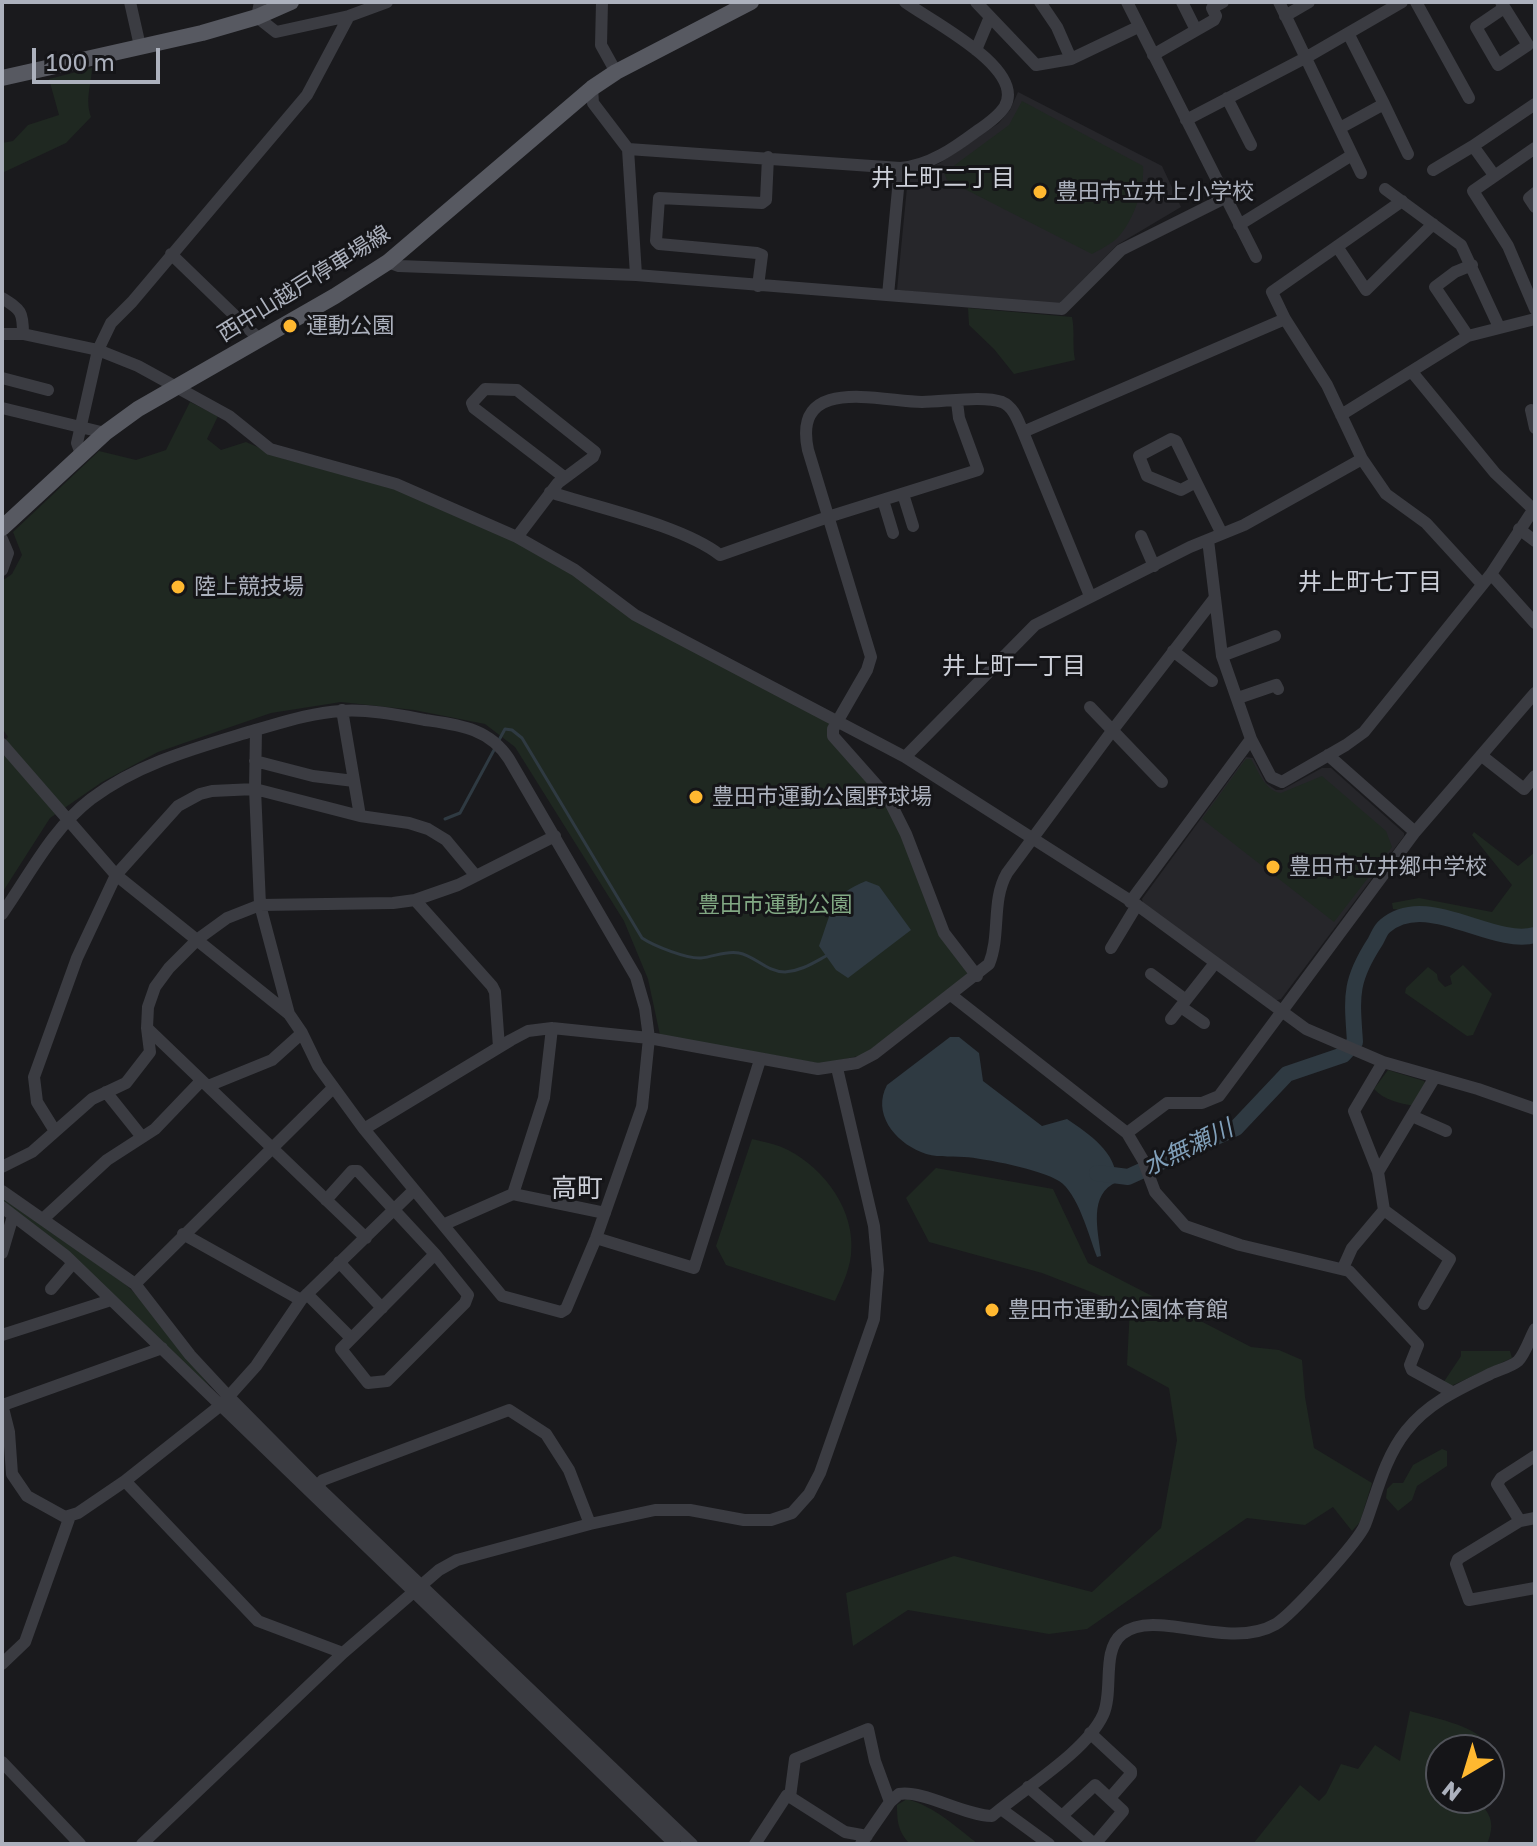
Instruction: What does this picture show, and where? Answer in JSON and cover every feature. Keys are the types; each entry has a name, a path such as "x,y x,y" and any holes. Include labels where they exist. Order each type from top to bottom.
{"main road":[{"path":"2,78 202,33 258,10 291,2"},
{"name":"西中山越戸停車場線","path":"2,528 105,433 174,386 388,262 592,88 728,7 751,2"}],"street":[{"path":"130,2 140,46"},
{"path":"258,10 276,32 349,16 387,2"},
{"path":"602,2 601,45 616,72"},
{"path":"628,149 900,168 925,164 976,132 1004,107 1007,86 1003,76 976,50 905,2"},
{"path":"976,2 1036,65 1071,59 1138,27"},
{"path":"1040,2 1057,27 1071,59"},
{"path":"1182,2 1196,30"},
{"path":"1153,55 1214,20 1216,16 1212,8 1223,2"},
{"path":"1279,2 1361,173"},
{"path":"1285,16 1309,2"},
{"path":"1186,120 1307,57 1402,2"},
{"path":"1416,2 1469,98"},
{"path":"1133,4 1138,27 1256,257"},
{"path":"1503,5 1528,45 1498,65 1476,27 1503,5"},
{"path":"81,454 77,443 80,426 98,350 111,323 307,95 349,16"},
{"path":"976,50 989,19"},
{"path":"1348,33 1408,154"},
{"path":"592,88 593,103 628,149 636,275"},
{"path":"1227,98 1251,145"},
{"path":"1340,128 1384,104"},
{"path":"1433,170 1535,104"},
{"path":"1473,146 1494,175"},
{"path":"1535,148 1473,191 1508,246 1535,309"},
{"path":"1239,225 1352,155"},
{"path":"758,286 762,255 659,244 656,241 659,198 762,203 766,200 768,157"},
{"path":"888,295 900,168"},
{"path":"1385,189 1461,245 1499,327"},
{"path":"1535,193 1529,198 1535,207"},
{"path":"388,262 399,266 636,275 1062,309 1121,250 1225,198"},
{"path":"1402,201 1272,292 1285,319 1327,385 1362,459 1390,499 1426,523 1535,623"},
{"path":"1338,248 1366,290 1433,224"},
{"path":"171,254 259,339"},
{"path":"1468,336 1435,287 1455,272 1472,265"},
{"path":"2,298 19,309 23,316 23,334"},
{"path":"1023,432 1285,319"},
{"path":"1341,415 1468,336 1535,319"},
{"path":"2,334 23,334 98,350 138,366 229,416 270,449 396,484 517,537 575,570 635,615 905,757 1134,904 1306,1029 1383,1062 1535,1109"},
{"path":"1208,540 1222,656 1251,739 1275,781 1282,782 1364,732 1486,579 1534,508 1495,473 1412,372"},
{"path":"2,378 48,390"},
{"path":"517,537 550,492 564,477 593,457 595,452 517,390 485,389 472,403 474,408 564,477"},
{"path":"977,976 944,933 906,834 888,798 833,736 871,657 806,441 806,427 817,407 838,396 920,402 988,400 1011,408 1090,596"},
{"path":"550,492 682,534 704,543 720,555 978,470 959,418 957,402"},
{"path":"2,408 105,433"},
{"path":"1531,410 1535,428"},
{"path":"1196,482 1181,490 1147,476 1139,456 1171,439 1176,441 1222,534"},
{"path":"905,757 1035,625 1222,534 1362,459"},
{"path":"903,494 913,526"},
{"path":"883,500 893,533"},
{"path":"1519,529 1535,541"},
{"path":"1141,536 1154,566"},
{"path":"2,539 8,553 2,570"},
{"path":"364,1129 528,1031 552,1028 649,1038 818,1069 857,1063 874,1054 989,964 994,952 997,905 1002,884 1030,839 1214,599"},
{"path":"1222,656 1275,636"},
{"path":"1173,651 1212,681"},
{"path":"1238,698 1276,685 1278,689"},
{"path":"1127,1133 1167,1103 1202,1103 1219,1096 1415,832 1535,693"},
{"path":"1090,707 1162,782"},
{"path":"342,710 360,816"},
{"path":"2,744 67,821 116,875 289,1014 333,1088 502,1296 561,1312 566,1309 596,1238 642,1107 649,1038 636,977 509,759 491,738 466,726 342,710 297,718 178,753 134,772 92,799 67,821 2,914"},
{"path":"256,730 260,905 289,1014"},
{"path":"1111,948 1134,904 1251,739"},
{"path":"1328,755 1415,832"},
{"path":"1482,756 1524,789 1535,776"},
{"path":"255,761 313,776 354,781"},
{"path":"55,1131 37,1102 33,1083 35,1070 77,958 116,875 178,806 212,791 255,789 360,816 409,823 428,829 453,846 476,876"},
{"path":"2,1167 32,1152 82,1106 126,1083 150,1049 148,1007 155,987 198,939 227,918 260,905 415,900 458,885 555,836"},
{"path":"415,900 492,986 499,1047"},
{"path":"1171,1019 1215,963"},
{"path":"1151,974 1204,1023"},
{"path":"951,995 1127,1133 1143,1160 1151,1184 1169,1211 1197,1232 1349,1271 1418,1345 1410,1365 1412,1370 1452,1392"},
{"path":"147,1028 366,1238"},
{"path":"513,1194 544,1098 552,1028"},
{"path":"43,1219 107,1160 155,1129 205,1084 272,1060 302,1033"},
{"path":"596,1238 694,1268 760,1060"},
{"path":"1383,1062 1354,1111 1378,1172 1384,1210 1450,1259 1424,1304"},
{"path":"142,1844 343,1653 417,1589 457,1560 655,1510 690,1510 744,1520 771,1520 792,1513 809,1494 820,1473 874,1319 878,1270 874,1226 837,1068"},
{"path":"1378,1172 1435,1077"},
{"path":"135,1284 333,1088"},
{"path":"106,1092 142,1137"},
{"path":"1412,1116 1446,1131"},
{"path":"326,1200 355,1170 395,1209 435,1254 468,1295 465,1303 387,1381 368,1383 341,1349 435,1254"},
{"path":"2,1664 25,1642 70,1516 125,1481 225,1401 256,1366 304,1297 414,1190"},
{"path":"2,1191 135,1284 225,1401 675,1844"},
{"path":"445,1224 513,1194 605,1213"},
{"path":"2,1207 73,1263 162,1348 225,1401 317,1486 417,1589 692,1844"},
{"path":"1343,1268 1352,1248 1384,1210"},
{"path":"2,1253 13,1216"},
{"path":"183,1234 304,1297 351,1338"},
{"path":"339,1262 382,1308"},
{"path":"51,1289 73,1263"},
{"path":"2,1335 111,1300"},
{"path":"755,1844 787,1795 845,1832 864,1840 899,1794 906,1793 992,1816 1078,1747 1105,1713 1113,1644 1118,1638 1135,1627 1145,1625 1227,1635 1276,1623 1328,1571 1363,1528 1378,1482 1404,1433 1421,1413 1452,1392 1518,1361 1535,1329"},
{"path":"70,1516 56,1514 27,1496 7,1477 9,1432 2,1404 162,1348"},
{"path":"317,1486 323,1480 509,1410 546,1434 569,1470 590,1524"},
{"path":"1520,1521 1497,1484 1501,1478 1535,1456"},
{"path":"125,1481 258,1621 343,1653"},
{"path":"1535,1518 1520,1521 1458,1559 1456,1564 1469,1600 1535,1588"},
{"path":"790,1797 795,1759 868,1729 875,1761 890,1802"},
{"path":"1090,1733 1131,1771 1110,1798"},
{"path":"2,1762 80,1844"},
{"path":"1028,1787 1062,1816 1095,1844 1122,1814 1122,1809 1095,1785 1062,1816"},
{"path":"1001,1809 1049,1844"}],"shaded area":[{"name":"豊田市立井上小学校","path":"1018,92 1162,166 1181,207 1117,245 1058,305 897,290 908,177 940,163 999,123 1010,110"},
{"name":"豊田市立井郷中学校","path":"1246,757 1253,758 1266,783 1276,790 1282,790 1322,768 1331,768 1404,833 1281,999 1274,1001 1143,904 1142,899"},
{"path":"866,881 879,886 911,930 848,978 836,970 819,946 830,914 839,899 854,886"},
{"path":"950,1037 959,1037 979,1053 983,1081 1042,1126 1067,1119 1107,1153 1116,1171 1117,1182 1108,1188 1098,1204 1101,1256 1097,1257 1072,1195 1059,1181 998,1162 926,1154 902,1141 888,1125 882,1106 887,1085"}],"green space":[{"path":"92,68 88,99 91,117 66,143 2,173 2,143 13,141 28,125 59,115 49,79"},
{"path":"1022,101 1143,166 1139,196 1132,217 1114,241 1092,254 947,180 944,173 1009,125"},
{"path":"968,308 1072,317 1075,360 1014,374 969,325"},
{"name":"豊田市運動公園","path":"190,402 218,416 207,439 221,450 246,442 285,459 395,488 519,541 832,721 829,733 890,805 970,977 863,1055 822,1064 660,1035 648,979 624,921 515,747 485,724 414,710 341,702 271,713 158,752 102,782 50,818 2,893 2,743 8,737 2,728 2,581 12,574 22,555 13,532 99,451 136,460 166,450"},
{"path":"1246,759 1251,759 1271,789 1281,793 1322,776 1386,831 1392,847 1334,922 1202,819"},
{"path":"1474,832 1518,866 1535,852 1535,932 1517,933 1445,915 1393,909 1392,903 1419,898 1492,912 1512,885 1472,835"},
{"path":"1463,965 1492,994 1473,1035 1467,1036 1405,993 1406,988 1428,967 1445,987 1452,984 1450,976"},
{"path":"1388,1070 1424,1081 1427,1086 1414,1106 1387,1098 1374,1089"},
{"path":"752,1139 779,1146 802,1158 826,1180 843,1207 851,1239 851,1255 835,1301 726,1265 716,1246"},
{"path":"936,1168 1053,1189 1088,1263 1251,1347 1279,1350 1302,1360 1314,1448 1372,1483 1360,1522 1352,1531 1333,1507 1305,1525 1247,1518 1087,1629 1049,1634 908,1610 853,1646 846,1593 954,1556 1092,1592 1161,1528 1177,1440 1169,1388 1127,1365 1130,1307 1042,1273 929,1242 906,1198"},
{"path":"2,1196 125,1284 146,1304 211,1388 2,1202"},
{"path":"1461,1351 1510,1351 1512,1358 1449,1387 1443,1383 1461,1356"},
{"path":"1442,1449 1447,1451 1447,1466 1417,1486 1412,1500 1398,1511 1386,1498 1387,1489 1393,1483 1403,1483 1413,1465"},
{"path":"1410,1711 1462,1726 1476,1734 1425,1734 1425,1814 1488,1814 1491,1826 1487,1844 1253,1844 1300,1785 1319,1801 1326,1794 1341,1764 1358,1769 1375,1745 1400,1761"},
{"path":"907,1799 936,1812 978,1844 910,1844 901,1831 897,1816 897,1805"}],"waterway":[{"path":"499,740 505,729 522,738 642,938 695,958 739,953 785,972 802,968 826,956"},
{"path":"445,819 460,813 494,750"},
{"name":"水無瀬川","path":"1097,1173 1128,1177 1236,1128 1287,1074 1343,1055 1355,1042 1353,1001 1360,968 1382,929 1401,917 1420,914 1439,916 1499,934 1518,937 1535,935"}],"place":[{"name":"豊田市立井上小学校","path":"1040,192"},
{"name":"運動公園","path":"290,326"},
{"name":"陸上競技場","path":"178,587"},
{"name":"豊田市運動公園野球場","path":"696,797"},
{"name":"豊田市立井郷中学校","path":"1273,867"},
{"name":"豊田市運動公園体育館","path":"992,1310"}],"district":[{"name":"井上町二丁目","path":"943,178"},
{"name":"井上町七丁目","path":"1370,582"},
{"name":"井上町一丁目","path":"1014,666"},
{"name":"高町","path":"577,1189"}]}
